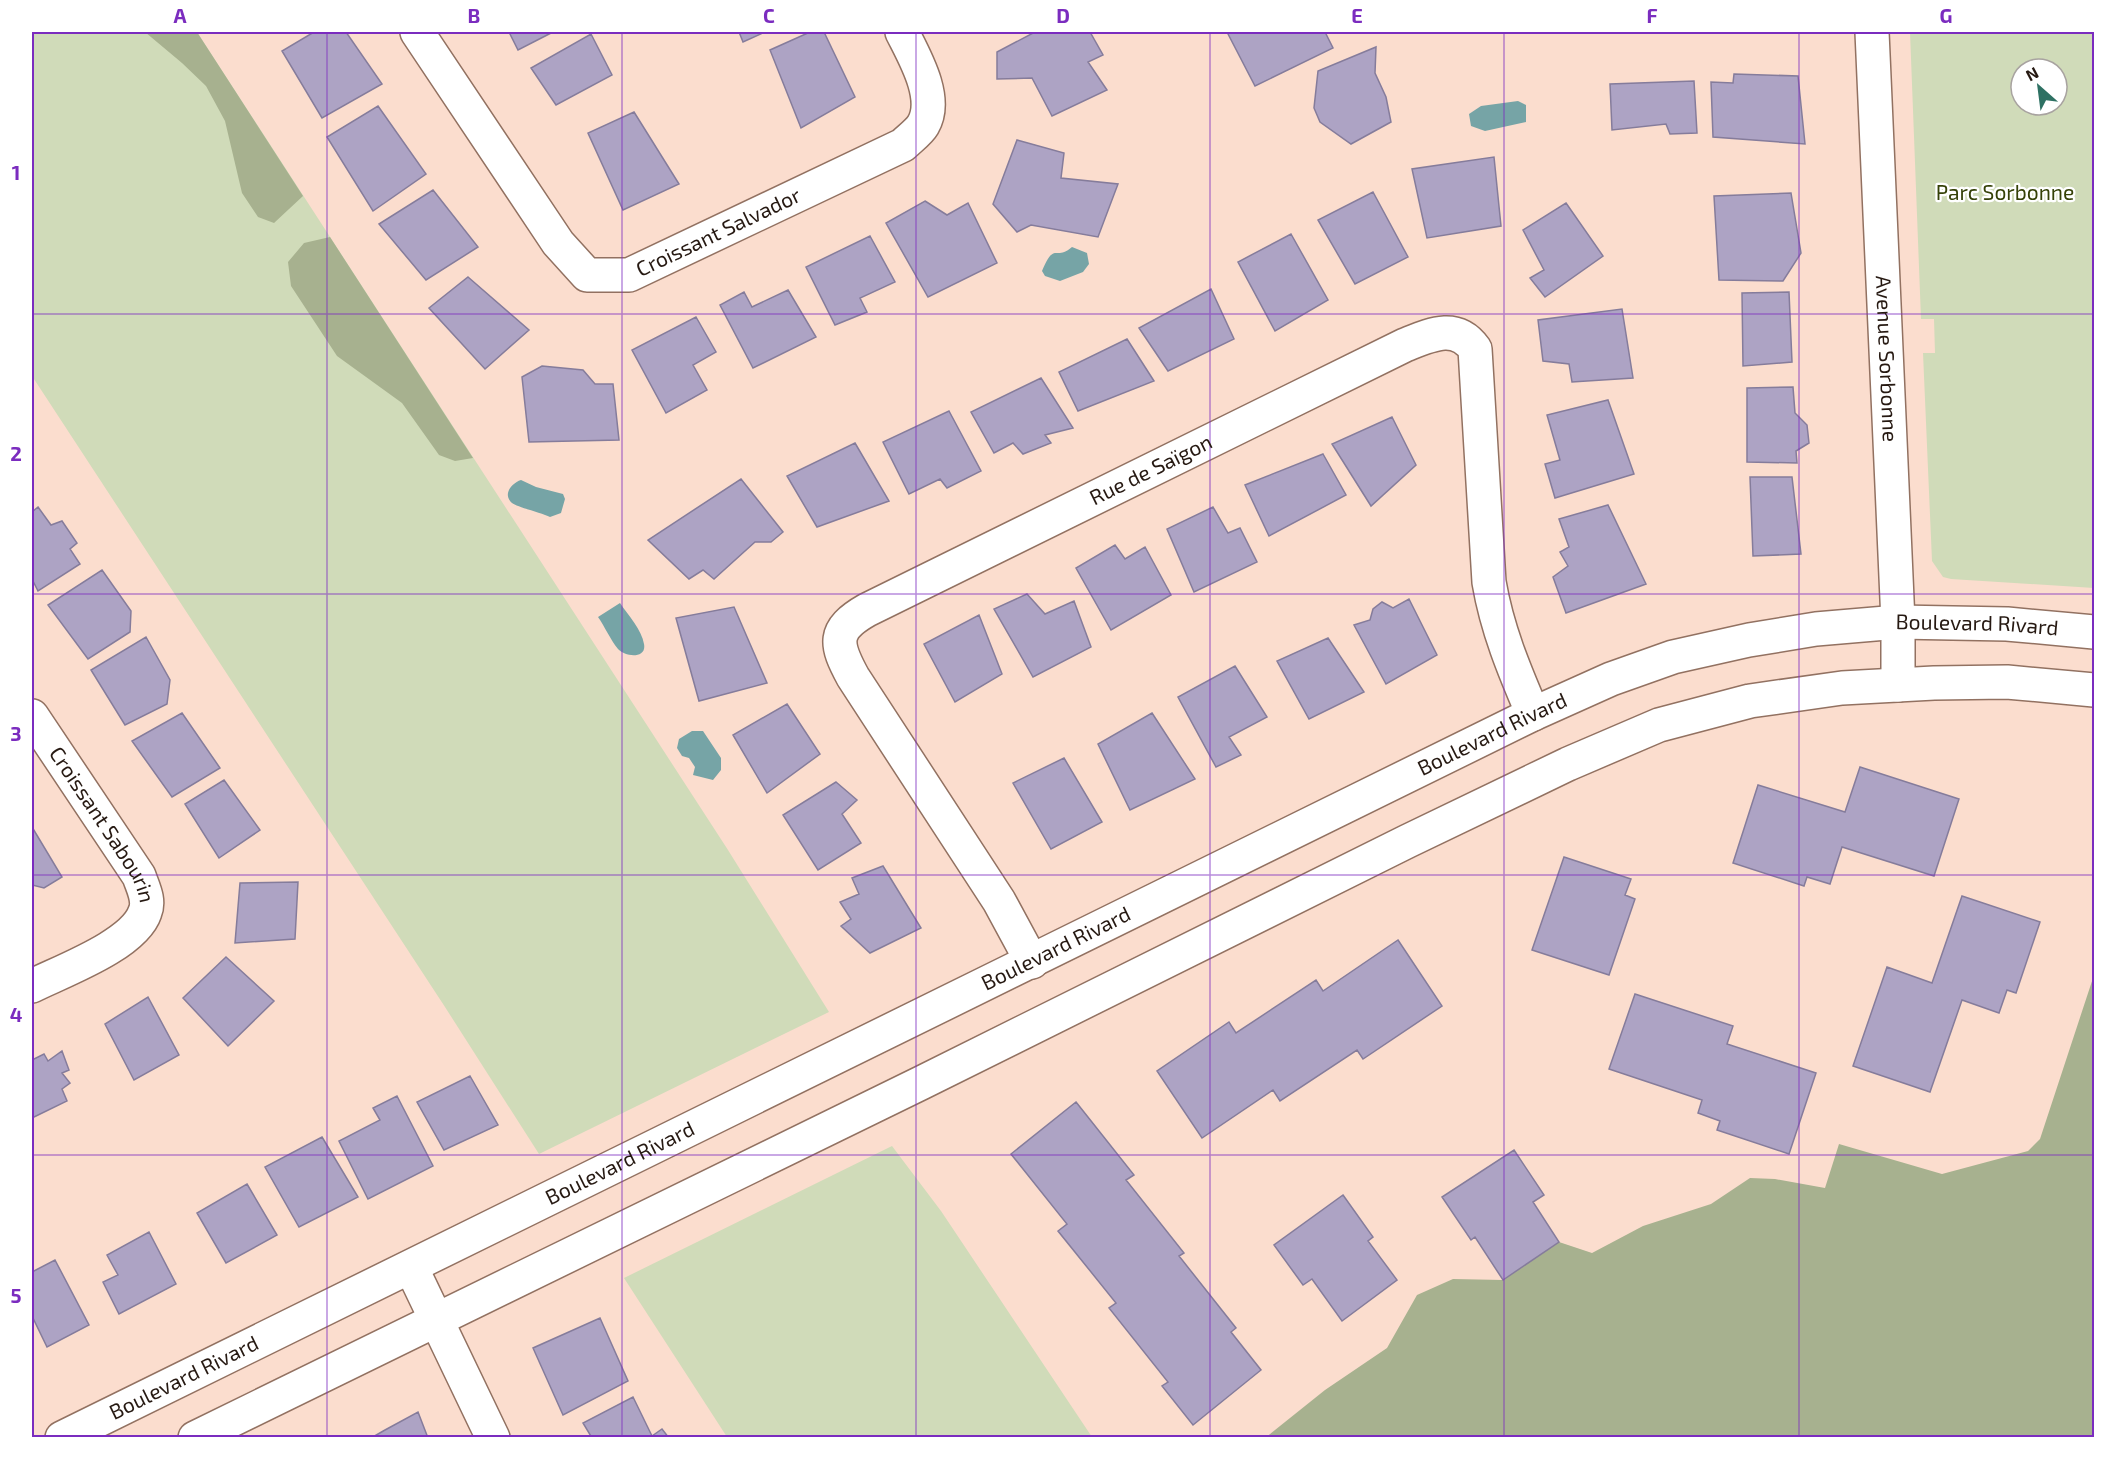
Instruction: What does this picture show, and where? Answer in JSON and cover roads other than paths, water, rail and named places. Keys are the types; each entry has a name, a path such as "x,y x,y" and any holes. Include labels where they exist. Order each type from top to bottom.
{"street":[{"name":"Croissant Salvador","path":"417,32 558,243 587,275 629,275 903,145 923,125 928,102 923,76 902,32"},
{"name":"Avenue Sorbonne","path":"1872,32 1899,685"},
{"name":"Rue de Saïgon","path":"1032,962 999,901 853,677 841,651 840,638 845,625 888,599 1404,345 1425,337 1443,333 1458,333 1468,339 1475,349 1489,582 1493,607 1508,656 1533,714"},
{"name":"Boulevard Rivard","path":"63,1437 1533,714 1630,672 1693,652 1816,629 1898,622 2007,624 2094,632"},
{"path":"195,1437 910,1088 1408,841 1611,745 1686,717 1750,701 1811,691 1899,685 2007,682 2094,690"},
{"name":"Croissant Sabourin","path":"32,716 139,876 146,894 146,910 138,925 124,938 108,949 32,986"},
{"path":"411,1267 494,1437"}],"water":[{"path":"1518,101 1526,105 1526,122 1485,131 1471,126 1469,114 1481,106"},
{"path":"1072,247 1087,253 1089,264 1083,272 1060,281 1045,276 1042,271 1050,256"},
{"path":"521,480 536,487 563,494 565,499 561,513 550,517 512,503 508,496 509,489"},
{"path":"620,603 643,639 644,649 639,654 630,655 621,652 598,617"},
{"path":"692,731 703,731 721,758 721,770 713,780 693,775 695,767 689,758 682,756 677,748 679,739"}],"park label":[{"name":"Parc Sorbonne","path":"2005,193"}]}
